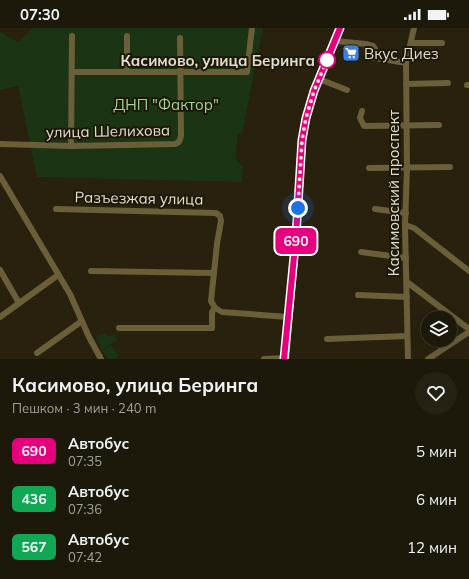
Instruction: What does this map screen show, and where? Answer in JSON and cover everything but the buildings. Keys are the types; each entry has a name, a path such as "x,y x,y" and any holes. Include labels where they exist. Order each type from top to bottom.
{"main road":[{"path":"285,358 296,236 302,140 306,118 319,79 340,28"}],"street":[{"path":"72,72 247,72 252,28"},
{"name":"Касимовский проспект","path":"408,359 405,225 407,168 406,63 414,28"},
{"path":"71,146 72,36"},
{"path":"126,72 127,36"},
{"path":"180,38 181,73"},
{"path":"335,41 366,44 368,55 370,57 406,63"},
{"path":"411,43 442,43"},
{"name":"улица Шелихова","path":"0,144 71,146 175,144 179,142 181,136 181,73"},
{"path":"319,79 347,90"},
{"path":"406,84 448,83"},
{"path":"362,112 360,118 364,126 439,125"},
{"path":"369,168 450,167"},
{"path":"0,176 70,294 96,352 101,359"},
{"name":"Разъезжая улица","path":"56,209 216,213 220,216 221,221 214,273"},
{"path":"375,210 406,213"},
{"path":"405,225 414,228 469,272"},
{"path":"361,252 406,258"},
{"path":"0,270 19,303"},
{"path":"90,271 214,273 211,301 215,308 222,312 288,317"},
{"path":"0,317 58,274"},
{"path":"406,282 469,331 428,359"},
{"path":"358,295 407,297"},
{"path":"119,328 212,328 212,312 215,308"},
{"path":"37,353 82,321"},
{"path":"327,338 407,336"},
{"path":"264,359 285,358"}],"green space":[{"name":"ДНП \"Фактор\"","path":"33,28 263,28 242,134 238,134 235,158 243,167 242,182 37,177 18,86 0,90 0,32 18,42"},
{"path":"105,333 108,337 114,334 118,340 102,350 96,337"},
{"path":"111,345 119,356 115,359 108,359 102,351"}],"bus line":[{"name":"690","path":"284,359 296,236 302,140 306,118 314,91 340,28"}],"place":[{"name":"Вкус Диез","path":"351,53"},
{"name":"Касимово, улица Беринга","path":"327,60"}],"route":[{"path":"298,208 302,140 306,118 314,91 327,60"}]}
